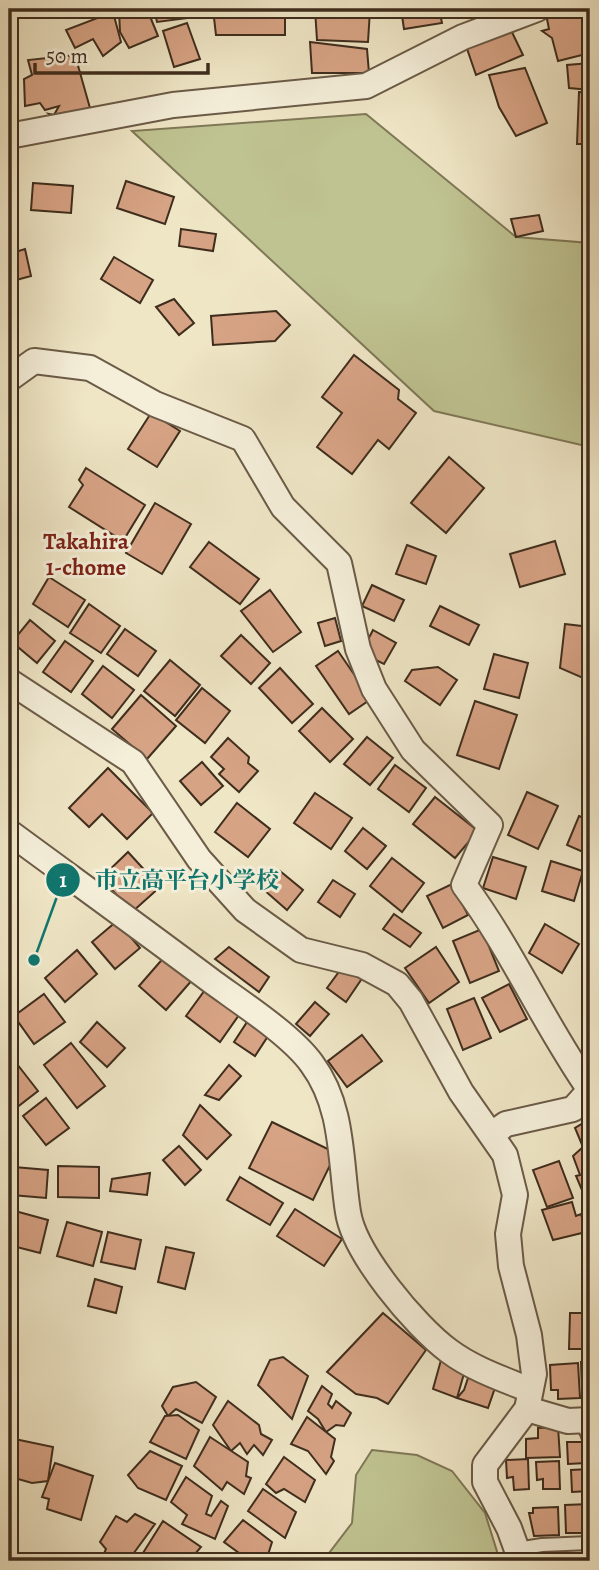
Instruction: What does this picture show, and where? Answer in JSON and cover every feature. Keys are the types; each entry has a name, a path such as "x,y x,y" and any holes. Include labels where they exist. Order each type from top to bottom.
{"street":[{"path":"9,136 173,105 366,86 463,37 537,9"},
{"path":"9,379 34,361 90,368 155,404 243,439 283,507 339,563 358,649 374,689 413,750 490,825 464,886 518,965 559,1044 590,1090 573,1109 506,1124 492,1134"},
{"path":"9,681 133,762 199,859 245,910 301,950 362,965 397,984 411,1001 461,1092 505,1155 515,1195 508,1234 511,1266 529,1335 534,1374 528,1399 485,1465 485,1482 496,1498 519,1555"},
{"path":"9,832 257,1015 310,1061 326,1084 335,1108 348,1215 356,1241 406,1310 442,1346 528,1399 568,1421 588,1427"}],"lane":[{"path":"519,1555 542,1545 590,1543"}],"green space":[{"path":"366,114 516,237 590,243 590,447 434,411 132,131"},
{"path":"372,1450 417,1455 452,1471 485,1513 500,1561 323,1561 352,1523 356,1475"}],"building":[{"path":"147,9 158,36 129,48 120,32 119,10"},
{"path":"154,9 202,9 204,16 157,22"},
{"path":"213,9 285,9 285,35 216,35"},
{"path":"315,9 370,10 368,42 317,40"},
{"path":"401,9 439,9 442,23 404,29"},
{"path":"590,9 590,53 558,61 552,38 542,31 549,29 546,14"},
{"path":"113,12 121,42 103,56 93,39 75,48 66,30"},
{"path":"187,23 200,59 174,67 163,31"},
{"path":"509,26 523,55 476,75 463,37"},
{"path":"310,42 367,49 369,73 312,73"},
{"path":"75,55 90,108 89,117 58,122 49,114 54,115 59,106 45,110 40,103 25,106 24,79 32,75 28,60"},
{"path":"590,63 590,90 569,88 567,65"},
{"path":"525,68 547,123 516,136 499,107 489,75"},
{"path":"579,92 590,93 590,144 577,144"},
{"path":"126,181 174,197 165,224 117,208"},
{"path":"33,183 73,186 71,213 31,210"},
{"path":"539,215 543,231 516,237 511,219"},
{"path":"181,229 216,234 213,251 179,246"},
{"path":"25,249 31,276 9,282 9,254"},
{"path":"114,257 153,280 140,303 101,279"},
{"path":"174,299 194,323 179,335 156,307"},
{"path":"276,311 290,325 275,341 213,345 211,316"},
{"path":"354,355 399,390 398,399 416,413 389,449 378,440 352,474 317,447 342,413 322,397"},
{"path":"151,413 180,431 157,467 128,449"},
{"path":"449,457 484,488 446,533 411,503"},
{"path":"86,468 145,505 123,541 69,507 83,485 79,480"},
{"path":"155,503 191,524 162,574 126,553"},
{"path":"555,541 565,574 520,587 510,554"},
{"path":"209,542 259,579 240,604 190,567"},
{"path":"407,545 436,556 426,584 396,574"},
{"path":"49,577 85,600 68,627 33,604"},
{"path":"372,585 404,600 394,621 362,606"},
{"path":"270,590 301,632 273,652 241,611"},
{"path":"89,604 120,626 101,653 70,633"},
{"path":"440,606 479,625 469,645 430,626"},
{"path":"335,618 341,641 325,646 318,623"},
{"path":"30,620 55,641 37,663 12,642"},
{"path":"565,624 590,627 590,681 560,668"},
{"path":"125,629 156,651 138,676 107,654"},
{"path":"373,630 396,643 384,664 361,653"},
{"path":"241,635 270,663 251,684 221,656"},
{"path":"65,641 93,661 71,692 43,672"},
{"path":"338,651 371,699 349,714 316,666"},
{"path":"494,654 528,663 519,698 484,689"},
{"path":"170,660 200,685 175,716 144,691"},
{"path":"103,666 134,690 112,718 82,694"},
{"path":"438,667 457,680 440,705 405,681 412,670"},
{"path":"280,668 313,704 292,723 259,688"},
{"path":"202,688 230,711 205,743 176,720"},
{"path":"141,695 176,726 147,759 112,729"},
{"path":"475,701 517,715 499,769 457,755"},
{"path":"322,708 353,739 330,762 299,731"},
{"path":"367,737 393,758 370,785 344,764"},
{"path":"228,738 249,757 248,763 258,771 239,792 219,774 224,769 211,757"},
{"path":"202,762 223,786 201,805 180,781"},
{"path":"395,765 426,788 409,812 378,789"},
{"path":"108,768 153,813 127,839 102,814 89,827 69,808"},
{"path":"527,792 558,806 538,849 508,835"},
{"path":"315,793 352,818 331,849 294,823"},
{"path":"588,793 590,794 590,816 582,813"},
{"path":"435,797 478,831 455,858 413,824"},
{"path":"237,803 270,829 248,857 215,832"},
{"path":"579,816 590,821 590,855 567,845"},
{"path":"363,828 386,846 367,869 345,851"},
{"path":"128,852 160,887 132,912 101,878"},
{"path":"493,857 526,867 516,899 483,888"},
{"path":"392,858 424,883 402,912 370,886"},
{"path":"551,861 583,871 574,901 542,891"},
{"path":"280,871 303,890 287,910 264,890"},
{"path":"333,880 355,894 340,917 318,902"},
{"path":"452,884 468,915 443,928 427,896"},
{"path":"394,914 421,933 410,947 383,929"},
{"path":"117,921 140,948 115,969 92,942"},
{"path":"545,924 579,944 562,973 529,953"},
{"path":"482,929 499,971 470,983 453,941"},
{"path":"229,947 269,977 259,992 215,959"},
{"path":"436,947 459,982 429,1003 405,968"},
{"path":"77,950 97,974 65,1002 45,978"},
{"path":"166,955 193,979 166,1010 139,986"},
{"path":"341,969 363,977 346,1002 327,988"},
{"path":"509,984 527,1019 500,1032 482,998"},
{"path":"205,990 239,1015 220,1042 186,1016"},
{"path":"44,994 65,1022 34,1044 14,1016"},
{"path":"474,998 491,1038 463,1050 447,1009"},
{"path":"315,1002 329,1014 310,1036 296,1024"},
{"path":"249,1019 270,1033 255,1056 234,1042"},
{"path":"97,1022 125,1048 107,1067 80,1042"},
{"path":"362,1035 382,1061 347,1087 328,1061"},
{"path":"71,1043 105,1086 77,1108 44,1065"},
{"path":"17,1064 38,1091 16,1108 9,1099 9,1071"},
{"path":"229,1065 241,1076 219,1100 205,1095"},
{"path":"46,1098 69,1128 46,1145 23,1116"},
{"path":"200,1105 231,1135 207,1159 183,1135"},
{"path":"590,1119 590,1200 587,1202 576,1176 580,1175 573,1156 583,1147 575,1128"},
{"path":"272,1122 336,1153 313,1200 249,1168"},
{"path":"179,1146 201,1170 185,1185 163,1160"},
{"path":"559,1161 573,1198 547,1207 533,1170"},
{"path":"58,1166 99,1167 99,1198 58,1197"},
{"path":"14,1167 48,1170 46,1198 12,1195"},
{"path":"150,1173 147,1195 110,1191 112,1179"},
{"path":"240,1177 283,1203 270,1225 227,1200"},
{"path":"572,1202 576,1216 581,1214 586,1232 553,1240 542,1210"},
{"path":"295,1209 342,1239 324,1266 277,1236"},
{"path":"15,1211 48,1220 40,1253 9,1245"},
{"path":"67,1222 102,1232 93,1266 57,1256"},
{"path":"108,1232 141,1240 135,1269 101,1262"},
{"path":"166,1247 194,1253 185,1289 158,1282"},
{"path":"95,1279 122,1287 116,1313 88,1306"},
{"path":"383,1313 426,1350 388,1404 377,1398 356,1394 327,1372"},
{"path":"570,1313 590,1313 590,1349 569,1349"},
{"path":"283,1357 308,1376 292,1419 258,1385 270,1360"},
{"path":"441,1360 465,1370 457,1398 433,1389"},
{"path":"590,1361 590,1389 582,1390 581,1362"},
{"path":"578,1363 580,1398 558,1399 558,1390 551,1390 550,1365"},
{"path":"470,1372 497,1382 488,1408 457,1398 464,1390"},
{"path":"196,1382 216,1397 202,1423 176,1409 168,1416 162,1406 173,1387"},
{"path":"322,1386 332,1394 328,1404 332,1408 336,1401 351,1413 344,1426 336,1425 326,1432 318,1419 308,1411"},
{"path":"228,1401 259,1425 261,1434 272,1440 263,1455 254,1445 247,1454 240,1443 231,1451 213,1425"},
{"path":"178,1415 199,1430 186,1459 150,1442 165,1416"},
{"path":"307,1417 335,1439 331,1457 334,1461 326,1474 308,1451 291,1444"},
{"path":"558,1427 560,1457 526,1458 526,1439 538,1438 538,1428"},
{"path":"210,1437 248,1462 246,1476 251,1478 244,1494 227,1482 222,1490 194,1466"},
{"path":"10,1438 53,1447 48,1481 32,1483 11,1477"},
{"path":"567,1442 586,1442 586,1463 568,1464"},
{"path":"150,1451 182,1466 166,1500 138,1488 128,1475"},
{"path":"284,1457 315,1480 305,1502 284,1489 276,1493 266,1484"},
{"path":"528,1459 529,1489 514,1490 513,1477 507,1478 506,1460"},
{"path":"559,1461 560,1489 543,1489 543,1479 537,1480 536,1462"},
{"path":"55,1463 93,1476 81,1520 47,1509 49,1499 42,1497"},
{"path":"590,1469 590,1491 572,1492 571,1470"},
{"path":"186,1477 212,1496 206,1514 211,1516 221,1501 228,1506 215,1539 182,1524 187,1515 171,1502"},
{"path":"263,1489 296,1512 285,1538 248,1511"},
{"path":"590,1504 590,1533 566,1533 565,1505"},
{"path":"558,1507 559,1535 534,1536 529,1513 533,1513 533,1508"},
{"path":"135,1514 155,1524 128,1561 101,1561 106,1549 100,1542 116,1516 127,1522"},
{"path":"243,1520 272,1542 266,1561 250,1561 224,1542"},
{"path":"163,1521 201,1547 189,1561 138,1561"},
{"path":"556,1553 590,1553 590,1561 557,1561"}],"place":[{"name":"市立高平台小学校","path":"34,960"}],"district":[{"name":"Takahira 1-chome","path":"86,554"}]}
